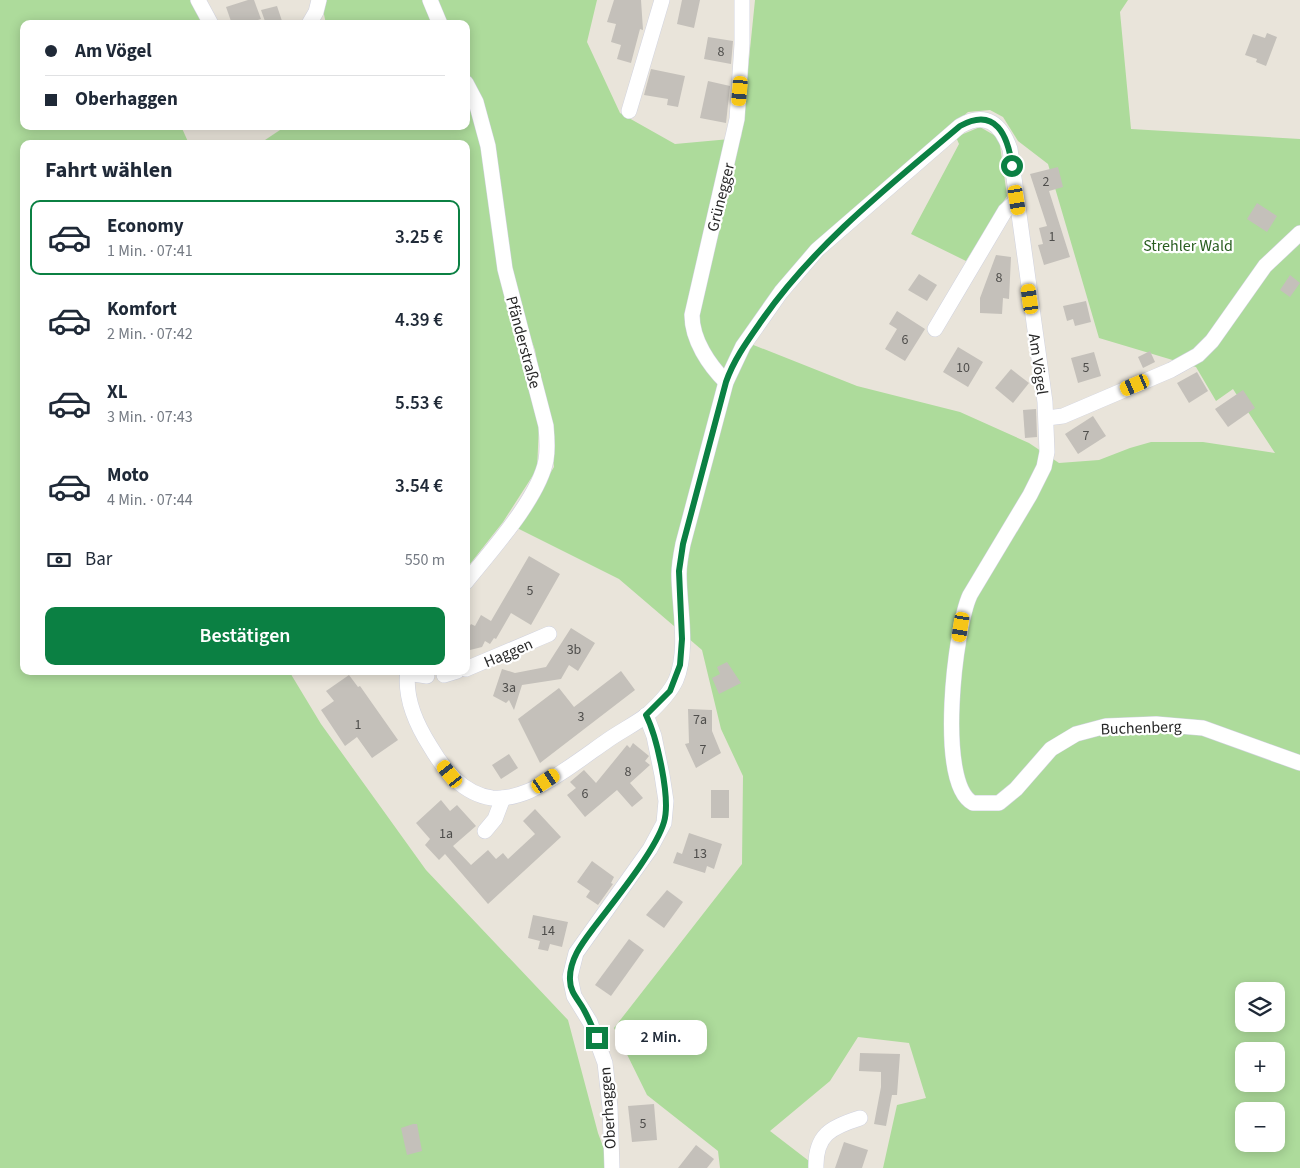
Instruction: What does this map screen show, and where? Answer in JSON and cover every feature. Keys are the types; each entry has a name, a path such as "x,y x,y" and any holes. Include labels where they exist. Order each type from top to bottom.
{"street":[{"path":"198,0 209,20"},
{"path":"311,20 319,0"},
{"path":"430,0 438,20"},
{"path":"629,110 662,0"},
{"name":"Grünegger","path":"726,382 712,367 701,348 694,330 692,315 738,119 742,0"},
{"name":"Pfänderstraße","path":"470,91 476,102 488,146 505,269 546,426 548,445 542,475 522,509 502,539 470,577"},
{"name":"Am Vögel","path":"726,382 733,364 754,330 781,292 817,250 960,126 978,120 995,124 1005,137 1010,149 1047,418 1047,452 1044,467 997,549"},
{"path":"934,329 1005,211 1017,200"},
{"name":"Am Vögel","path":"1047,418 1063,416 1171,370 1198,355 1212,340 1265,266 1300,233"},
{"path":"408,675 408,696 417,724 442,765 458,782 474,793 503,798 519,795 537,787 646,715 670,691 680,665 682,639 679,571 683,544 726,382"},
{"name":"Buchenberg","path":"997,549 966,604 959,641 951,746 957,777 970,801 985,805 999,803 1016,789 1051,749 1076,734 1106,726 1156,724 1203,728 1300,763"},
{"name":"Haggen","path":"470,667 548,634"},
{"path":"422,675 427,676"},
{"name":"Oberhaggen","path":"612,1168 610,1107 605,1063 590,1022 574,996 570,977 576,953 650,849 664,823 666,801 662,774 654,736 646,715"},
{"path":"485,832 495,819 503,798"},
{"path":"816,1168 818,1148 826,1135 840,1125 860,1118"}],"green space":[{"path":"0,0 195,0 204,20 20,20 20,130 183,130 187,140 20,140 20,675 291,675 321,724 426,870 568,1020 598,1133 611,1168 0,1168"},
{"name":"Strehler Wald","path":"321,0 597,0 587,42 620,113 675,144 741,138 755,0 1128,0 1120,12 1131,129 1300,139 1300,1168 883,1168 897,1105 926,1098 909,1043 858,1037 830,1081 770,1131 809,1161 811,1168 720,1168 718,1151 647,1095 614,1028 742,864 743,776 721,729 702,650 619,579 517,528 554,467 535,350 505,269 488,146 470,94 470,20 325,20","holes":["990,110 1003,117 1018,141 1048,164 1099,338 1196,367 1216,401 1233,389 1275,453 1203,442 1151,442 1099,460 1059,463 1029,443 960,412 857,386 751,344 819,240 968,112"]},
{"path":"470,108 482,145 539,426 537,469 503,522 470,564 470,140 265,140 280,130 470,130"},
{"path":"980,127 999,138 1007,196 966,261 911,234 959,144 956,137"}],"building":[{"path":"254,0 261,19 231,20 226,7"},
{"path":"614,0 641,0 643,30 640,29 631,63 617,59 621,45 611,42 616,24 607,22"},
{"path":"682,0 700,0 694,28 677,24"},
{"path":"277,6 282,20 265,20 261,10"},
{"path":"1267,33 1277,37 1266,66 1256,62 1257,59 1245,55 1253,34 1265,38"},
{"path":"708,37 733,41 731,64 704,59"},
{"path":"651,69 685,76 678,107 667,105 668,99 644,95"},
{"path":"708,81 730,86 726,123 700,118"},
{"path":"1058,167 1063,187 1049,191 1070,257 1044,265 1038,245 1043,244 1039,228 1047,226 1030,174"},
{"path":"1257,203 1277,216 1267,232 1247,219"},
{"path":"996,255 1011,257 1009,299 1003,298 1002,314 980,313 980,298"},
{"path":"919,274 937,285 927,301 908,290"},
{"path":"1290,275 1300,283 1290,297 1280,290"},
{"path":"1086,301 1091,322 1075,326 1073,319 1067,321 1063,306"},
{"path":"897,311 925,329 905,361 885,349 897,329 889,324"},
{"path":"958,347 983,362 968,387 943,372"},
{"path":"1150,351 1155,362 1143,368 1138,357"},
{"path":"1094,352 1101,376 1078,383 1071,358"},
{"path":"1011,369 1029,383 1013,403 995,388"},
{"path":"1197,372 1208,391 1189,403 1177,383"},
{"path":"1243,390 1255,408 1228,427 1215,409"},
{"path":"1036,409 1037,437 1025,438 1023,410"},
{"path":"1093,416 1106,436 1078,454 1065,434"},
{"path":"529,556 560,574 531,625 511,613 496,639 494,638 490,644 485,641 482,647 470,650 471,624 475,626 481,615 491,621"},
{"path":"571,628 595,643 578,671 569,665 561,679 522,685 514,710 509,700 506,703 493,696 502,669 515,673 546,667"},
{"path":"727,662 741,683 719,694 712,678 720,674 717,667"},
{"path":"621,671 635,690 540,763 518,719 559,688 574,707"},
{"path":"349,675 358,687 360,686 398,740 372,758 357,737 345,746 321,710 334,701 326,691"},
{"path":"688,709 712,710 712,731 721,753 696,768 685,744 689,743"},
{"path":"633,743 649,756 645,761 650,765 630,783 643,798 632,807 617,790 585,817 567,795 576,788 570,782 584,770 596,783 627,745 630,748"},
{"path":"509,754 518,768 501,779 492,765"},
{"path":"711,790 729,790 729,818 711,818"},
{"path":"441,800 450,811 457,805 476,826 453,846 471,865 488,850 496,859 503,853 508,859 535,834 523,821 535,809 561,837 488,904 445,854 439,860 425,845 430,839 416,823"},
{"path":"689,833 722,844 714,869 707,866 705,873 673,863 677,852 682,854"},
{"path":"592,861 614,877 611,883 613,884 598,905 586,897 590,891 577,882"},
{"path":"667,890 683,902 664,928 646,915"},
{"path":"533,915 568,922 562,947 550,944 548,951 538,949 540,941 528,938"},
{"path":"629,939 644,950 611,996 595,985"},
{"path":"860,1053 900,1054 897,1095 892,1095 886,1126 874,1124 881,1087 881,1072 859,1071"},
{"path":"654,1104 657,1140 632,1142 628,1106"},
{"path":"417,1124 422,1151 407,1155 401,1128"},
{"path":"844,1142 868,1150 862,1168 835,1168"},
{"path":"696,1145 714,1159 707,1168 678,1168"}],"route":[{"path":"597,1038 583,1008 574,996 570,983 572,961 583,942 658,837 664,823 666,801 662,774 652,727 646,715 670,691 680,665 682,639 679,571 683,544 688,518 705,464 726,382 733,364 743,346 781,292 817,250 960,126 973,120 984,120 990,121 999,127 1008,142 1012,166"}]}
